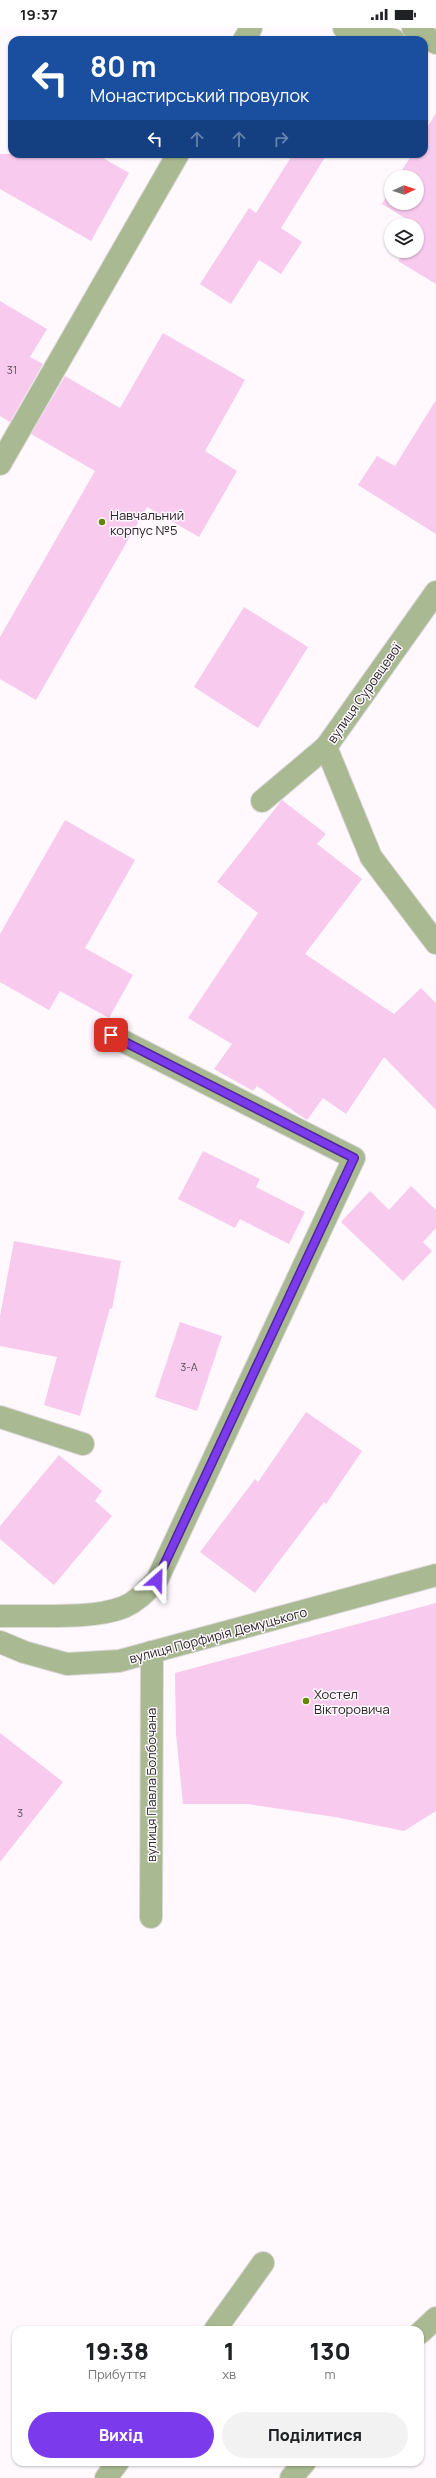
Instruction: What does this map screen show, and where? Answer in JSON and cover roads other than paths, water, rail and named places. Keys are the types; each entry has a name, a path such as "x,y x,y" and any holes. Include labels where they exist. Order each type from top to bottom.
{"street":[{"path":"344,28 377,36"},
{"path":"413,28 425,36"},
{"path":"0,464 176,158"},
{"name":"вулиця Суровцевої","path":"436,592 326,747 371,857 436,943"},
{"path":"262,801 326,747"},
{"path":"0,1616 104,1613 125,1606 142,1596 157,1580 354,1158 111,1035"},
{"path":"0,1417 83,1444"},
{"name":"вулиця Порфирія Демуцького","path":"0,1642 24,1652 68,1664 119,1661 436,1575"},
{"name":"вулиця Павла Болбочана","path":"151,1918 152,1652"},
{"path":"217,2326 263,2263"},
{"path":"424,2329 436,2318"},
{"path":"106,2478 115,2466"},
{"path":"291,2478 302,2466"}],"place":[{"name":"Навчальний корпус №5","path":"102,522"},
{"name":"Хостел Вікторовича","path":"306,1701"}]}
